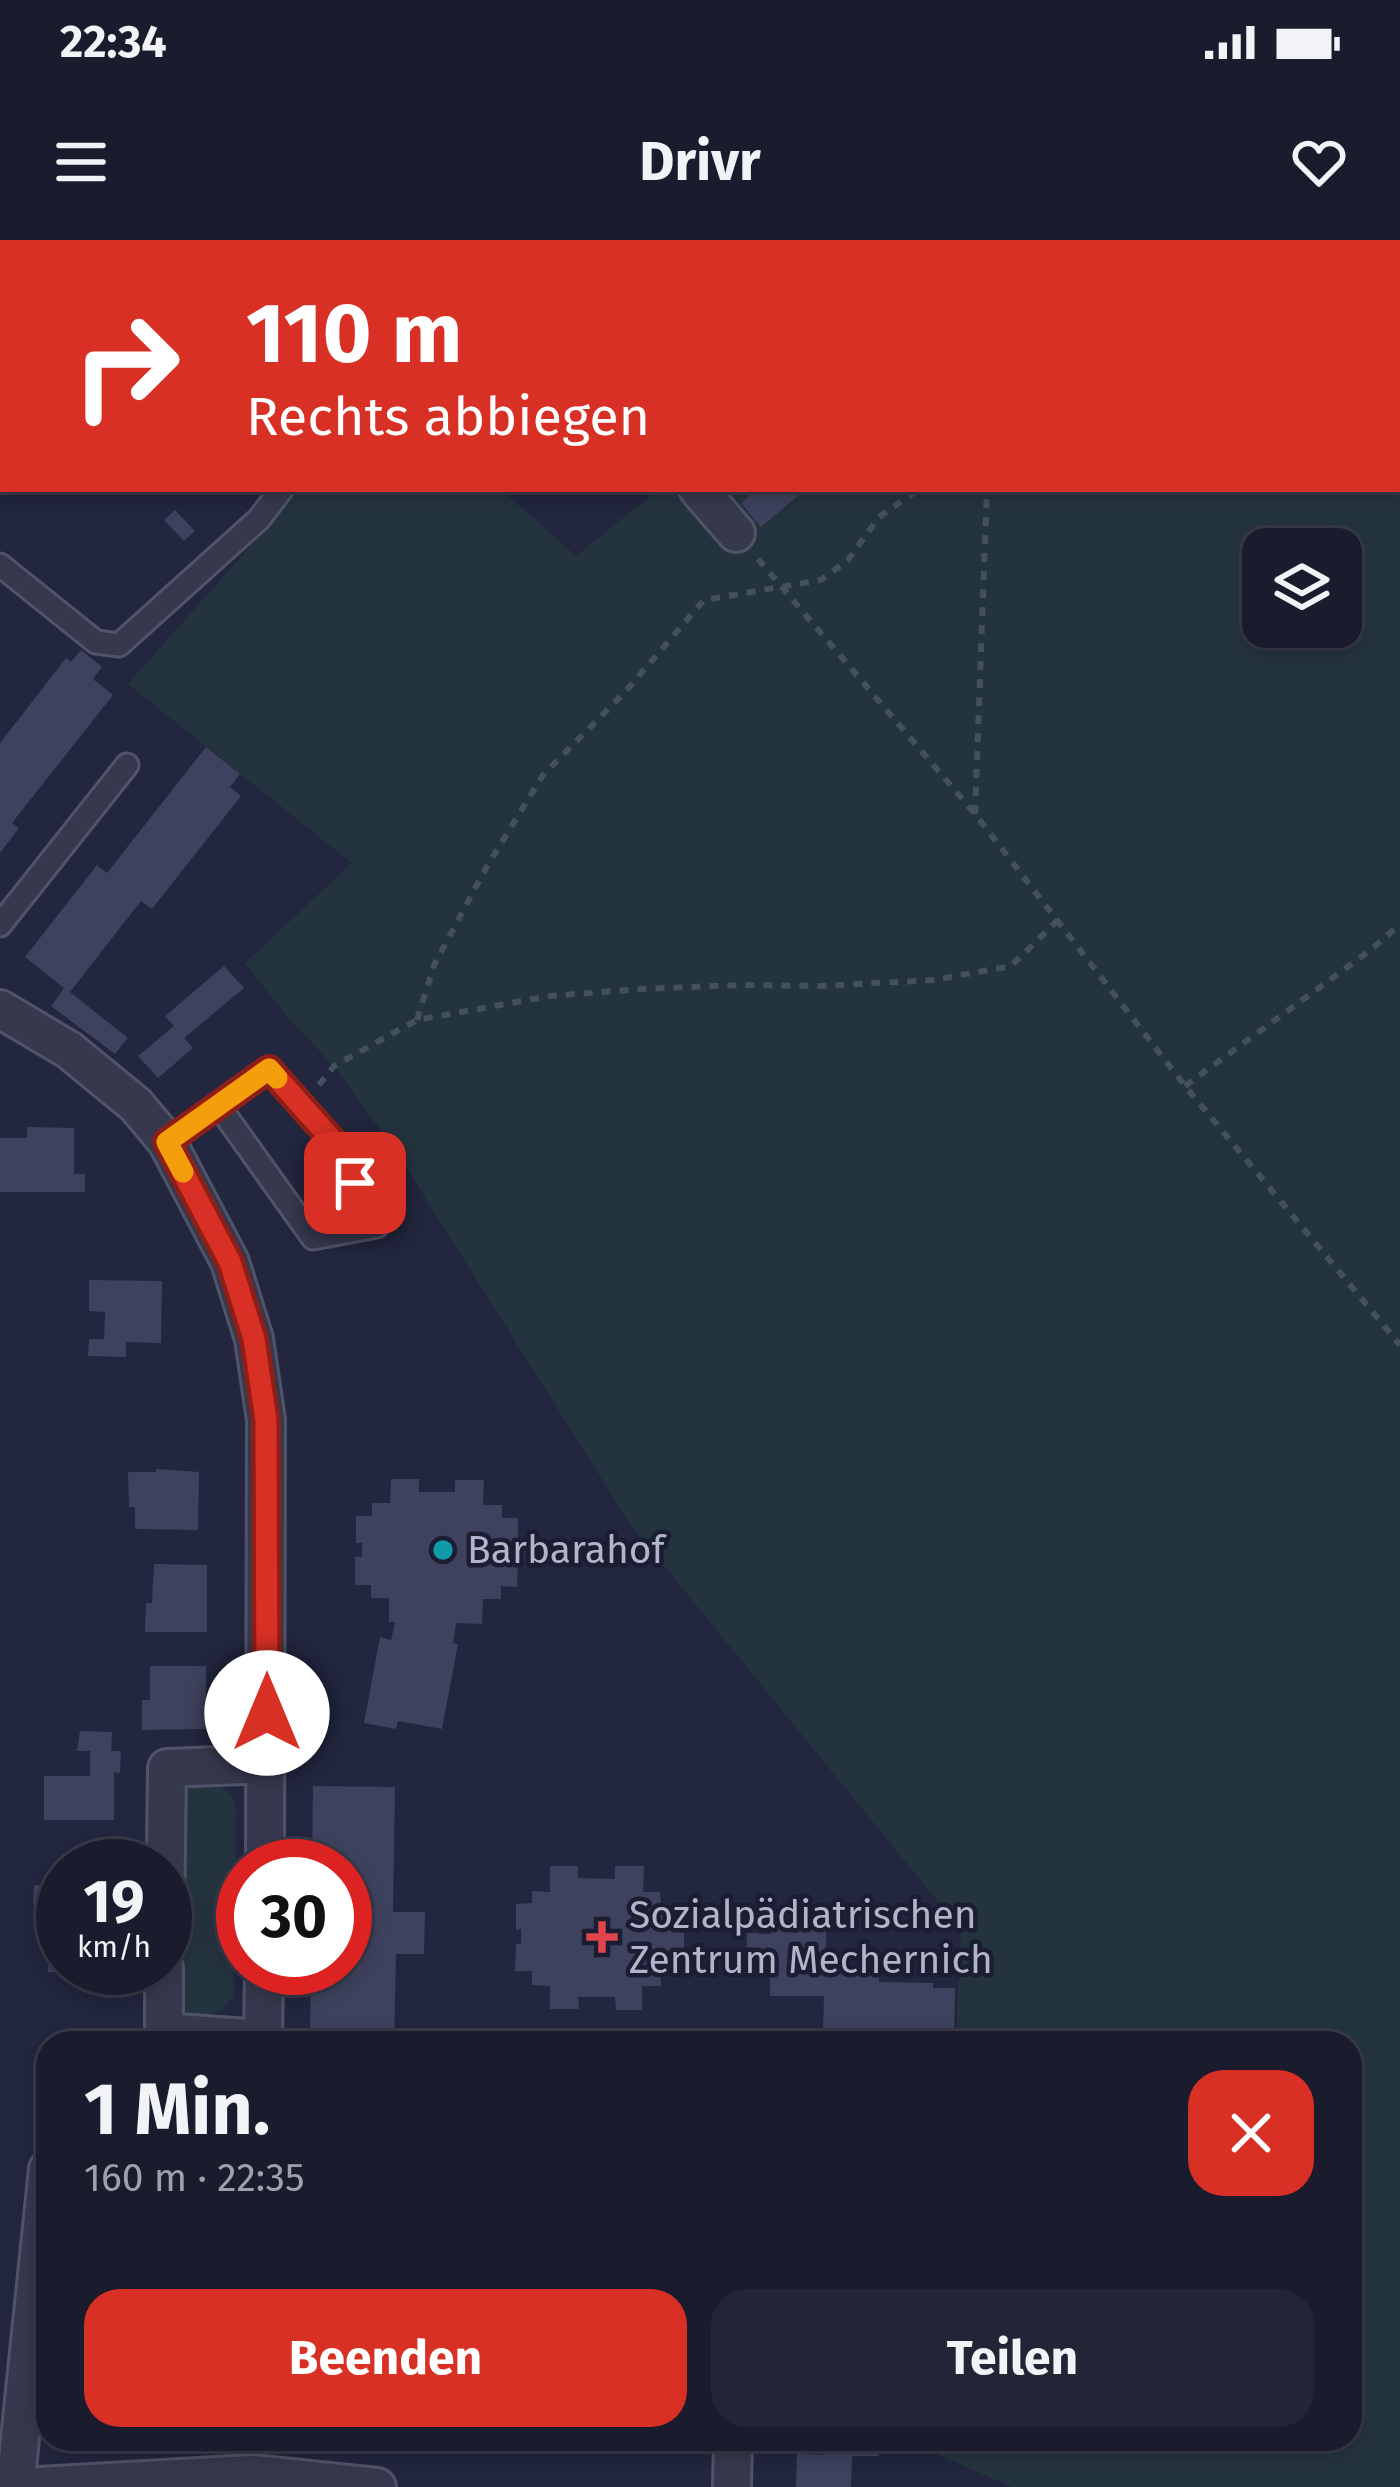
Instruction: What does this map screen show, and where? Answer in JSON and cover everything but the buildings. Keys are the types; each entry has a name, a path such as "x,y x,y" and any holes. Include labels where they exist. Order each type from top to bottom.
{"street":[{"path":"701,492 736,533"},
{"path":"0,1009 69,1050 136,1105 167,1142 230,1262 254,1339 266,1420 266,1839"},
{"path":"166,1839 167,1768 267,1764"},
{"path":"149,2031 158,1995"},
{"path":"262,2031 263,1995"},
{"path":"36,2296 18,2487 252,2456 377,2487"},
{"path":"732,2487 734,2451"}],"lane":[{"path":"0,565 96,642 119,645 259,520 280,492"},
{"path":"0,925 127,765"},
{"path":"167,1142 218,1105 269,1069 333,1141 376,1226 313,1238 218,1105"}],"path":[{"path":"417,1020 434,965 543,775 625,692 704,600 820,580 848,560 879,517 915,492"},
{"path":"975,814 987,492"},
{"path":"736,533 975,814 1185,1086 1400,1345"},
{"path":"303,1107 334,1066 417,1020 550,996 618,990 934,980 1011,966 1058,920"},
{"path":"1185,1086 1400,924"}],"shaded area":[{"path":"298,492 504,492 576,556 655,492 1400,492 1400,2487 1011,2487 939,2455 939,2451 1362,2451 1362,2031 957,2031 961,1930 630,1524 397,1153 334,1066 245,963 352,863 128,684"},
{"path":"182,1784 220,1786 236,1806 236,1839 216,1839 216,1995 233,1995 224,2008 205,2015 180,2015 180,1995 192,1995 192,1839 182,1839"}],"slow traffic":[{"path":"183,1172 167,1142 269,1069 277,1078"}],"place":[{"name":"Barbarahof","path":"443,1550"},
{"name":"Sozialpädiatrischen Zentrum Mechernich","path":"602,1937"}],"route":[{"path":"267,1713 266,1420 254,1339 230,1262 167,1142 269,1069 333,1141 355,1183"}]}
